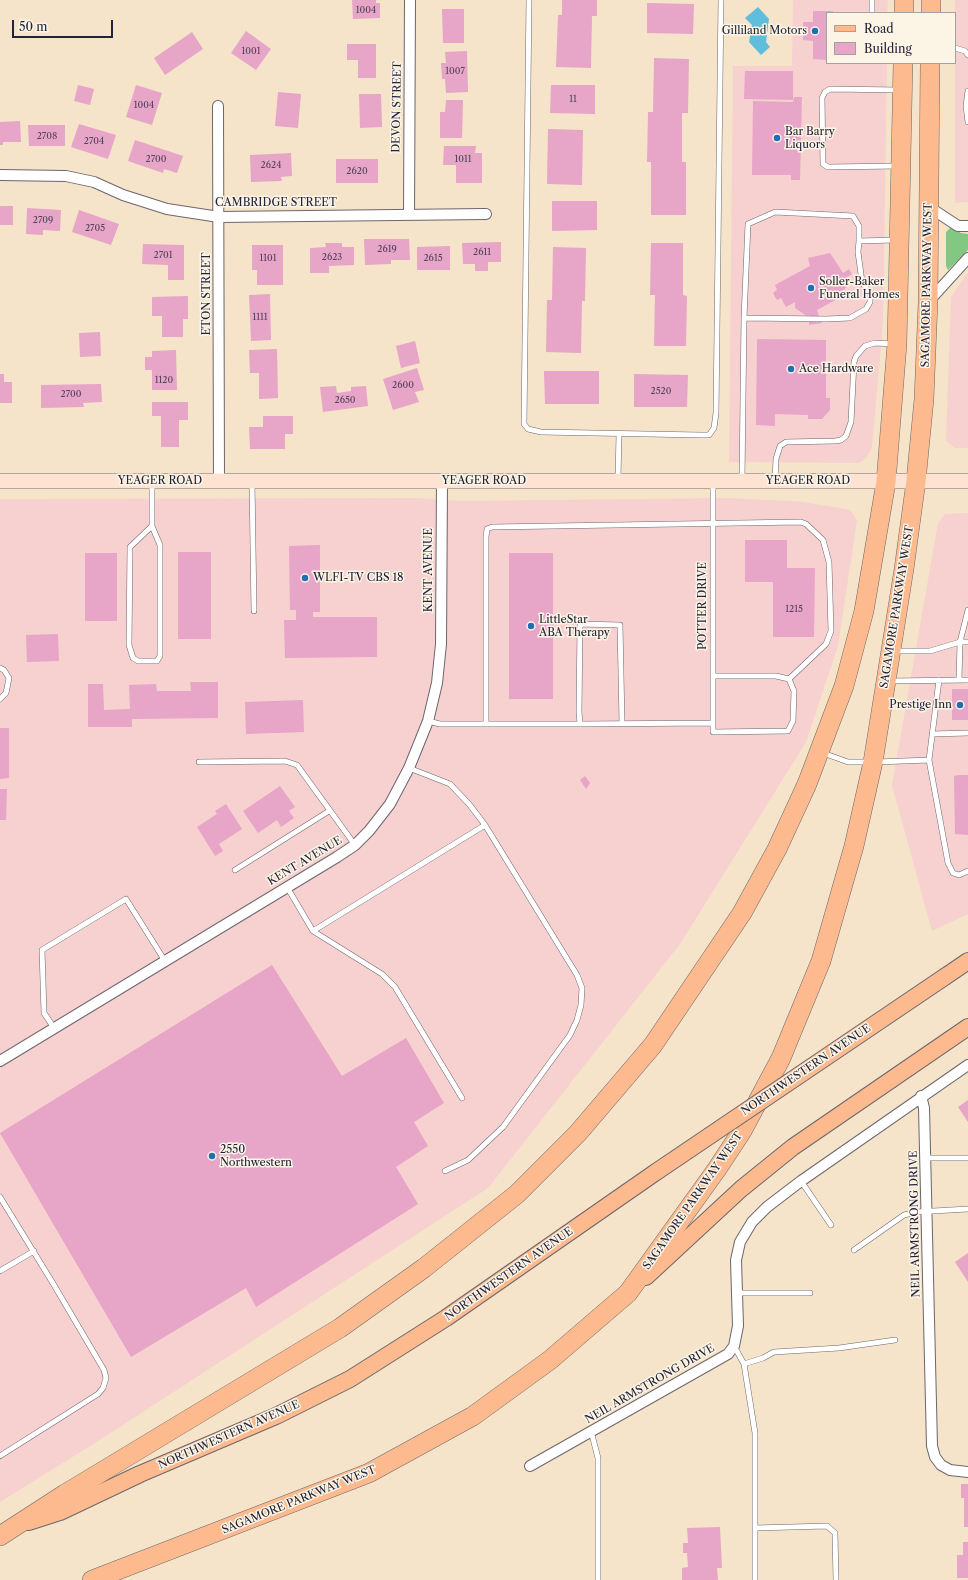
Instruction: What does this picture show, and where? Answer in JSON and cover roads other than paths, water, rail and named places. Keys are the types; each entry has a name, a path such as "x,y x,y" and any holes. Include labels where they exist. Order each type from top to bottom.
{"highway":[{"path":"904,0 904,12"},
{"path":"931,0 931,12"},
{"path":"0,1536 65,1494 340,1328 424,1268 517,1194 578,1133 653,1045 745,906 777,849 820,752 844,686 864,611 886,482 898,344 903,64"},
{"name":"SAGAMORE PARKWAY WEST","path":"92,1580 369,1474 473,1416 550,1360 628,1293 717,1170 742,1131 781,1058 821,961 854,846 873,762 916,481 924,399 928,302 930,64"}],"main road":[{"name":"NORTHWESTERN AVENUE","path":"17,1526 60,1512 140,1474 276,1416 350,1379 446,1318 656,1172 968,961"},
{"path":"628,1293 741,1189 793,1147 968,1026"}],"street":[{"name":"DEVON STREET","path":"408,215 410,0"},
{"name":"ETON STREET","path":"218,106 219,481"},
{"name":"CAMBRIDGE STREET","path":"0,175 66,176 94,182 123,195 167,209 219,217 486,214"},
{"path":"929,207 958,226 968,226"},
{"path":"928,302 968,258"},
{"name":"KENT AVENUE","path":"0,1062 355,844 369,831 390,804 408,768 428,721 437,683 441,644 442,481"},
{"name":"YEAGER ROAD","path":"0,482 968,481"},
{"path":"734,1346 738,1326 736,1260 740,1242 752,1222 767,1206 801,1181 921,1096 968,1065"},
{"name":"NEIL ARMSTRONG DRIVE","path":"921,1096 924,1108 926,1158 932,1446 935,1456 942,1465 950,1470 968,1472"},
{"name":"NEIL ARMSTRONG DRIVE","path":"530,1466 728,1354 734,1346"}],"lane":[{"path":"529,0 524,424 528,429 541,432 709,435 714,428 716,412 721,0"},
{"path":"872,0 872,12"},
{"path":"956,48 965,51 968,55"},
{"path":"901,166 828,167 823,164 822,98 825,92 830,90 902,90"},
{"path":"968,91 966,106 968,120"},
{"path":"742,481 744,318 746,230 748,224 751,221 775,212 853,216 859,226 858,252 862,282 870,294 870,302 866,309 850,318 744,318"},
{"path":"859,241 900,240"},
{"path":"775,481 776,459 780,446 786,442 835,441 841,440 846,436 851,422 854,362 860,351 865,346 875,343 898,344"},
{"path":"618,481 619,434"},
{"path":"252,481 254,611"},
{"name":"POTTER DRIVE","path":"713,481 713,732 788,732 793,721 794,699 794,691 789,679"},
{"path":"152,482 152,526 160,545 160,656 157,661 138,661 133,658 129,644 130,547 152,526"},
{"path":"486,724 486,537 487,529 492,527 801,522 811,527 823,540 829,562 831,631 826,644 789,679 776,676 713,676"},
{"path":"959,680 960,642 966,627 968,610"},
{"path":"580,724 578,712 580,624 620,625 622,723"},
{"path":"890,651 930,650 960,642 968,642"},
{"path":"0,668 4,670 8,678 6,692 0,699"},
{"path":"939,680 929,760 948,863 953,873 959,875 968,871"},
{"path":"886,681 968,680"},
{"path":"428,721 440,724 713,723"},
{"path":"932,734 968,733"},
{"path":"820,752 848,762 929,760"},
{"path":"199,762 285,761 297,765 329,811 355,844"},
{"path":"408,768 450,784 469,804 485,826 577,975 582,988 581,1005 577,1020 570,1036 503,1127 468,1160 445,1171"},
{"path":"235,870 329,811"},
{"path":"313,931 485,826"},
{"path":"286,886 313,931 382,974 395,987 462,1098"},
{"path":"54,1028 44,1013 42,950 126,899 165,960"},
{"path":"926,1158 968,1158"},
{"path":"801,1181 831,1225"},
{"path":"0,1198 34,1251 104,1370 106,1378 103,1388 98,1394 0,1456"},
{"path":"854,1250 904,1215 968,1209"},
{"path":"0,1271 34,1251"},
{"path":"737,1293 810,1293"},
{"path":"744,1364 763,1358 774,1352 839,1348 895,1340"},
{"path":"734,1346 744,1364 755,1433 755,1580"},
{"path":"591,1432 598,1458 598,1580"},
{"path":"755,1528 827,1526 835,1532 836,1580"}],"water":[{"path":"758,7 769,19 766,42 770,47 761,55 749,42 752,25 745,18"}],"place":[{"name":"Gilliland Motors","path":"815,31"},
{"name":"Bar Barry Liquors","path":"777,138"},
{"name":"Soller-Baker Funeral Homes","path":"811,288"},
{"name":"Ace Hardware","path":"791,369"},
{"name":"WLFI-TV CBS 18","path":"305,578"},
{"name":"LittleStar ABA Therapy","path":"531,626"},
{"name":"Prestige Inn","path":"960,705"},
{"name":"2550 Northwestern","path":"212,1156"}]}
